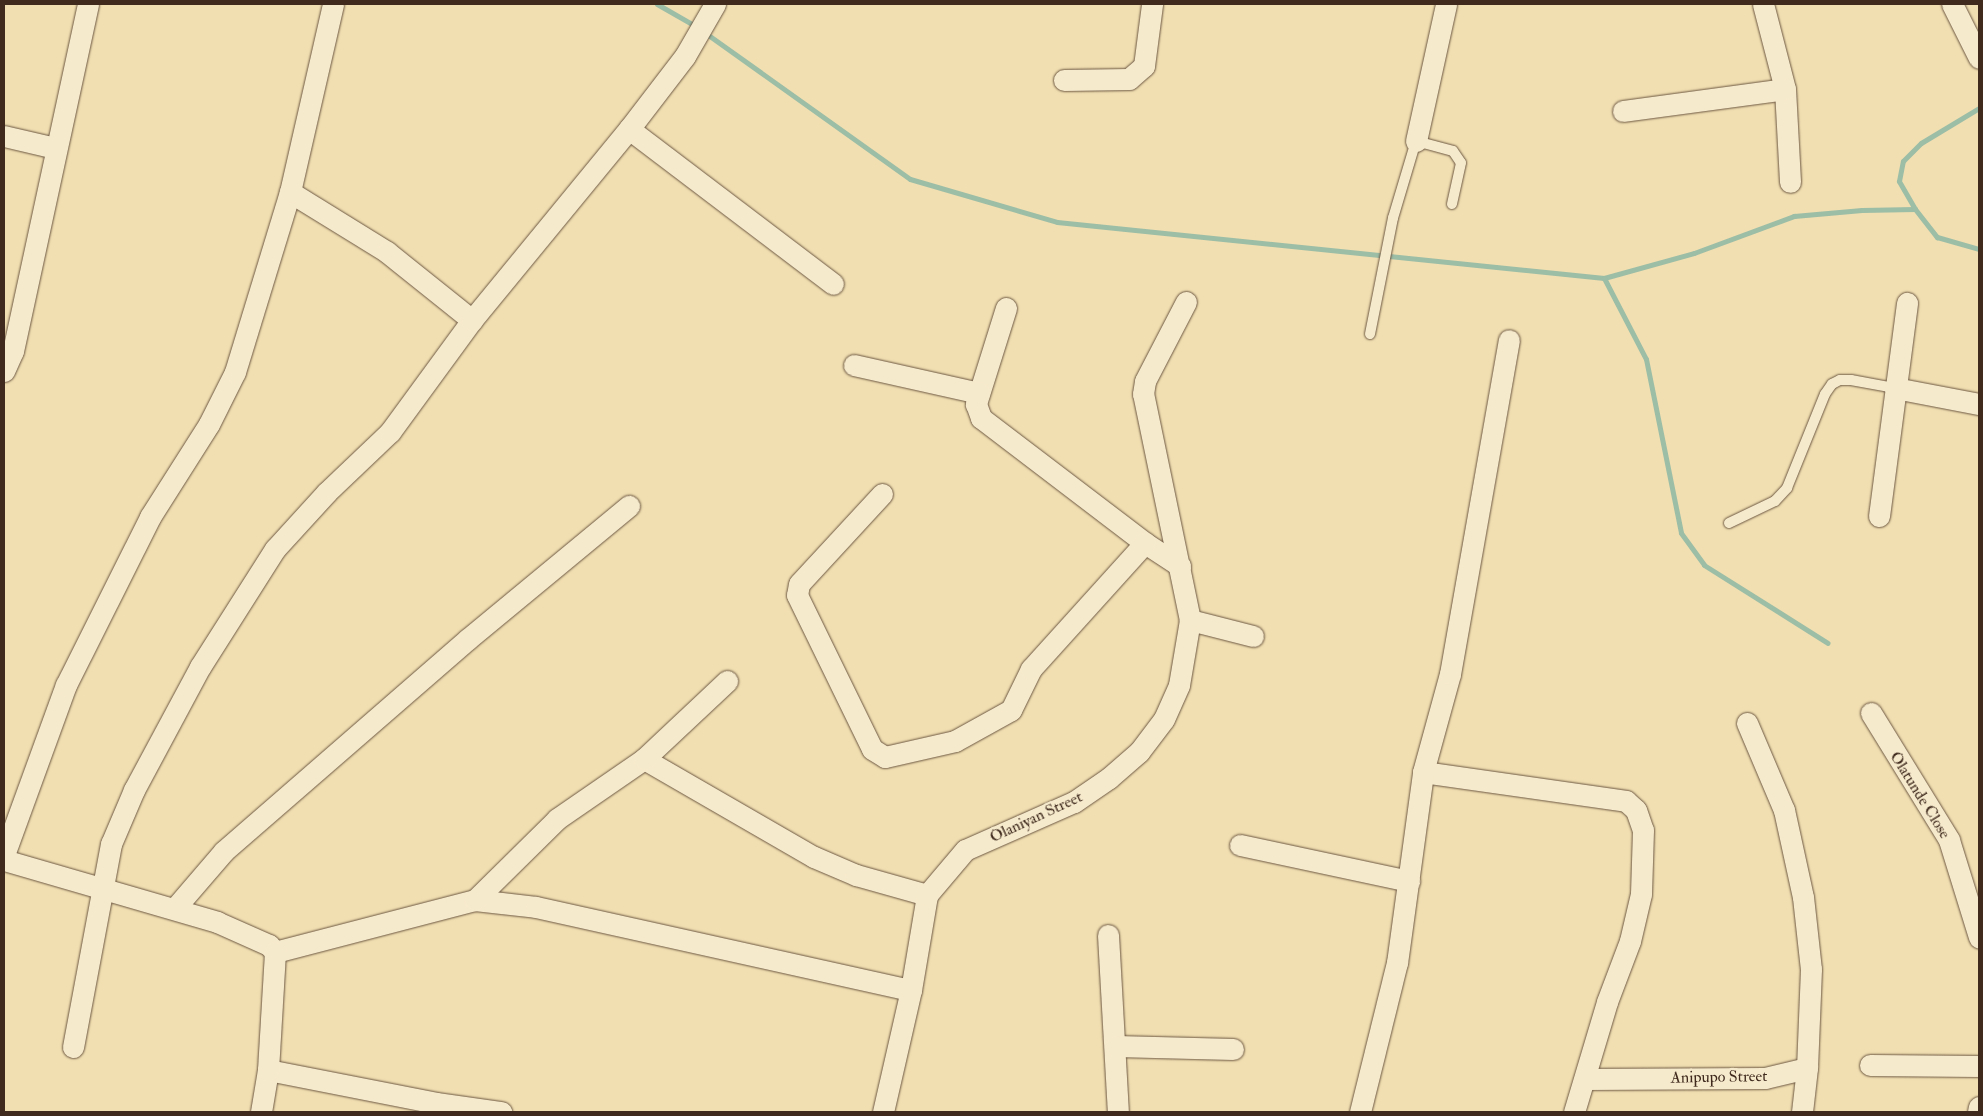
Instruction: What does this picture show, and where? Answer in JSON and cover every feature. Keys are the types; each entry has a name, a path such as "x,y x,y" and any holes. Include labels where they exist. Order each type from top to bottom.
{"street":[{"path":"4,371 88,4"},
{"path":"4,854 66,685 150,517 209,424 236,372 266,281 290,192 333,4"},
{"path":"1064,80 1129,79 1144,66 1152,4"},
{"path":"1416,141 1446,4"},
{"path":"1762,4 1785,89 1790,182"},
{"path":"1952,4 1979,58"},
{"path":"73,1046 111,844 134,790 200,667 275,549 327,492 390,432 472,320 629,129 685,56 712,9"},
{"path":"1623,111 1785,89"},
{"path":"629,129 833,284"},
{"path":"4,136 55,148"},
{"path":"290,192 387,252 472,320"},
{"name":"Olaniyan Street","path":"927,895 965,850 1074,802 1109,778 1139,752 1164,719 1179,685 1190,620 1143,394 1145,381 1186,302"},
{"path":"1879,516 1907,303"},
{"path":"1006,308 976,404 981,418 1145,543 1180,566"},
{"path":"1360,1112 1398,963 1423,772 1450,674 1509,340"},
{"path":"854,365 979,393"},
{"path":"1895,388 1979,404"},
{"path":"882,494 799,584 797,594 872,749 885,757 955,741 1011,710 1031,669 1145,543"},
{"path":"174,908 224,851 468,639 629,506"},
{"path":"1190,620 1254,636"},
{"path":"475,900 557,819 644,759 728,681"},
{"name":"Olatunde Close","path":"1871,713 1949,840 1979,938"},
{"path":"1747,723 1784,810 1803,897 1812,969 1807,1068 1802,1112"},
{"path":"644,759 814,858 856,875 927,895 911,990 883,1112"},
{"path":"1423,772 1626,801 1636,810 1642,830 1641,894 1630,941 1607,1002 1574,1112"},
{"path":"1240,845 1409,881"},
{"path":"4,860 174,908 217,922 269,945 275,952 268,1070 261,1112"},
{"path":"275,952 475,900 536,907 911,990"},
{"path":"1108,935 1116,1046 1118,1112"},
{"path":"1116,1046 1233,1049"},
{"path":"1870,1065 1979,1066"},
{"name":"Anipupo Street","path":"1585,1079 1765,1078 1807,1068"},
{"path":"268,1070 436,1103 501,1112"},
{"path":"1978,1112 1979,1107"}],"lane":[{"path":"1370,334 1393,218 1416,141 1453,150 1461,163 1452,204"},
{"path":"1729,523 1775,501 1787,488 1825,394 1832,384 1840,380 1851,380 1895,388"}],"waterway":[{"path":"657,4 697,27"},
{"path":"704,32 910,179 1057,222 1604,278 1694,253 1794,216 1862,210 1915,209 1937,237 1979,249"},
{"path":"1915,209 1899,181 1903,161 1921,143 1979,108"},
{"path":"1604,278 1646,359 1681,533 1704,565 1828,643"}]}
